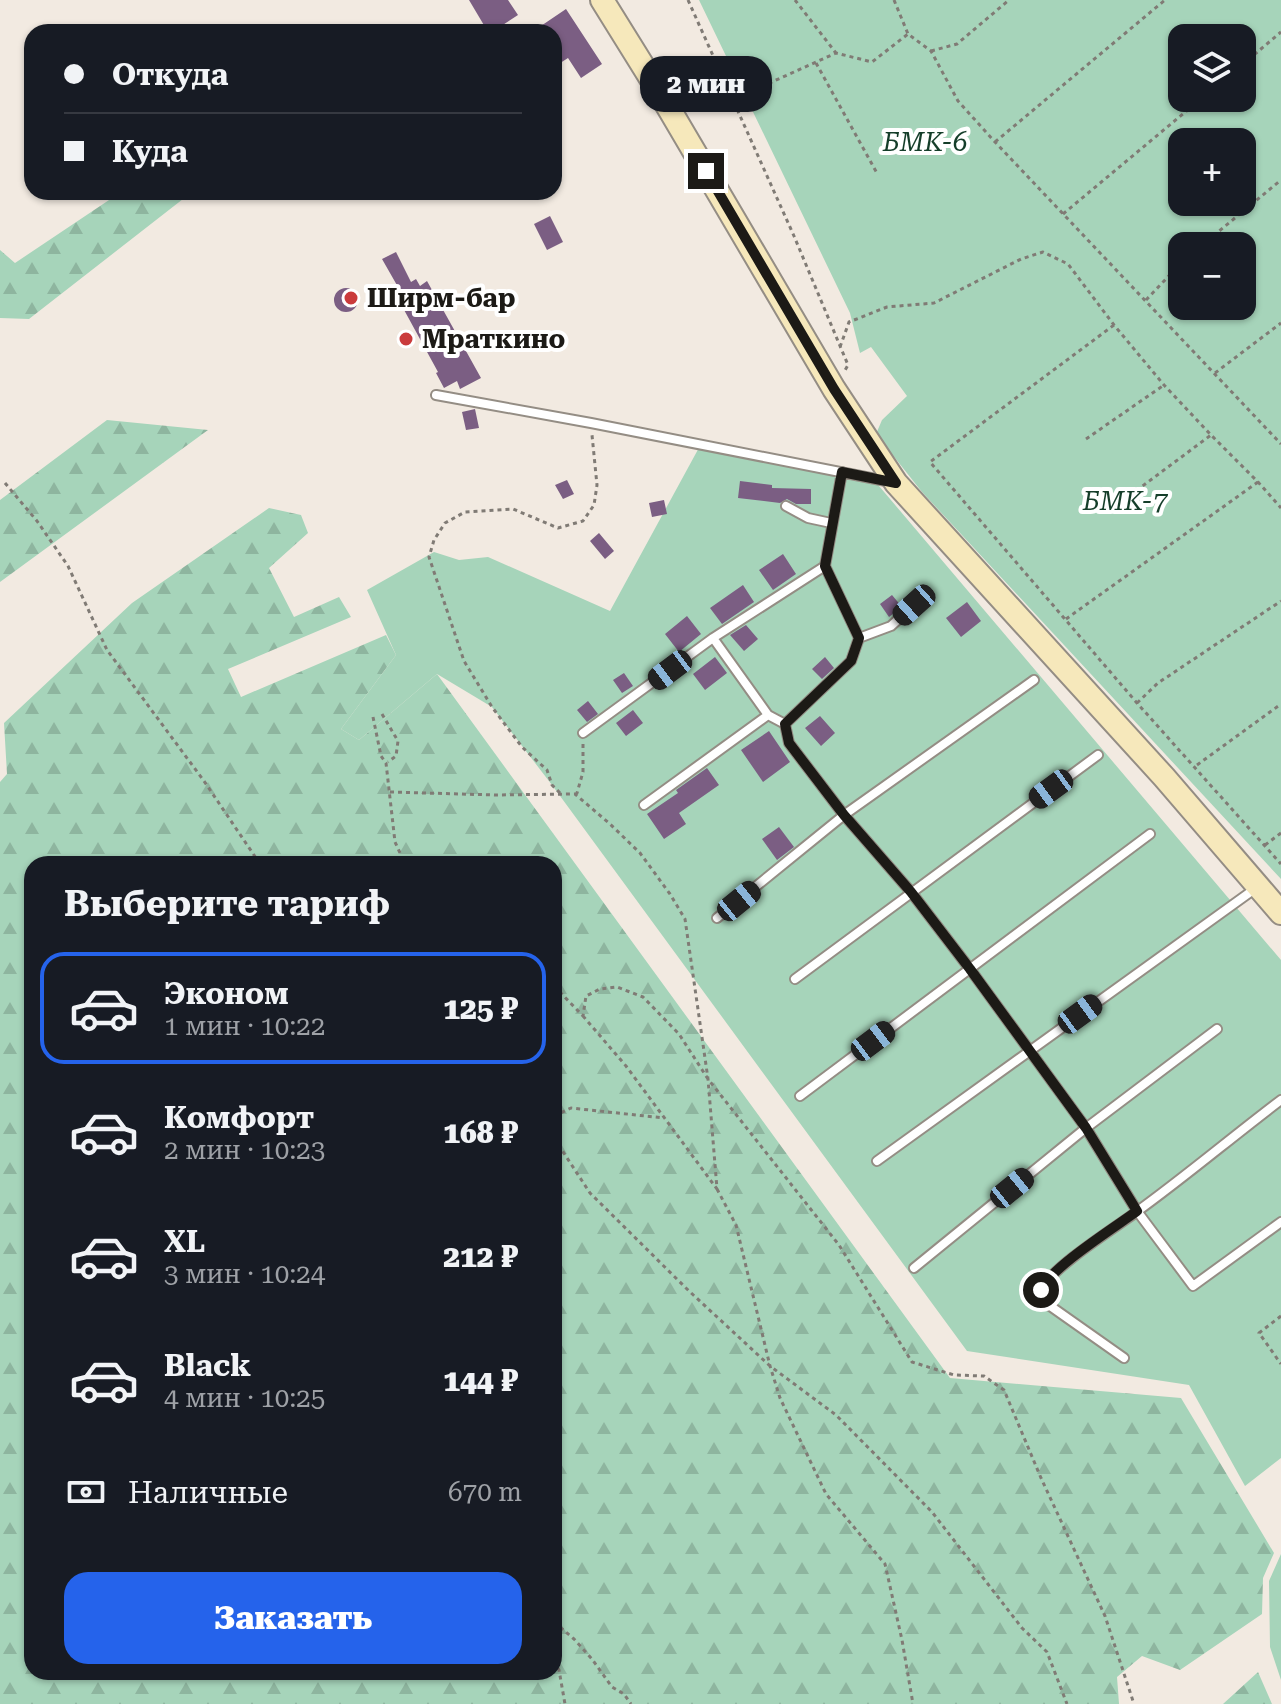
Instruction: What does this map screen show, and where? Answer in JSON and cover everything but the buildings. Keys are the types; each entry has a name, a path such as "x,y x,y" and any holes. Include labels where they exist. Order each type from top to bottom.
{"main road":[{"path":"602,0 834,389 896,483 1164,777 1281,913"}],"lane":[{"path":"436,395 896,483"},
{"path":"785,724 851,661 859,638 825,566 842,472"},
{"path":"786,506 808,518 831,523"},
{"path":"583,733 713,638 825,566"},
{"path":"859,638 891,626 914,605"},
{"path":"713,638 768,715 785,724"},
{"path":"717,918 844,815 1034,680"},
{"path":"644,805 768,715"},
{"path":"785,724 789,743 970,969 1086,1128 1137,1211 1193,1286 1281,1222"},
{"path":"795,979 1098,755"},
{"path":"800,1096 1150,834"},
{"path":"877,1161 1259,886"},
{"path":"914,1268 1086,1128 1217,1029"},
{"path":"1124,1358 1046,1303 1041,1290 1044,1282 1281,1100"}],"path":[{"path":"688,0 848,365 834,389"},
{"path":"795,0 836,53 872,62 908,34"},
{"path":"894,0 908,34 931,51 958,101 1280,441"},
{"path":"931,51 957,44 1009,0"},
{"path":"995,142 1165,0"},
{"path":"1256,53 1281,32"},
{"path":"732,100 836,53"},
{"path":"816,63 878,175"},
{"path":"1063,214 1185,112"},
{"path":"1218,232 1281,180"},
{"path":"840,347 849,322 887,307 934,303 1021,259 1043,252 1068,264 1164,385 1281,508"},
{"path":"1146,300 1168,277"},
{"path":"1215,373 1281,323"},
{"path":"1114,325 930,462 1137,703 1281,864"},
{"path":"1086,439 1164,385"},
{"path":"561,794 552,785 547,770 522,747 499,717 464,661 429,557 434,540 445,523 465,512 513,509 558,528 583,521 594,505 597,485 591,423"},
{"path":"1117,505 1211,435"},
{"path":"1065,619 1258,482"},
{"path":"5,483 37,521 68,566 107,650 204,781 255,856"},
{"path":"1137,703 1158,683 1281,601"},
{"path":"1196,766 1281,704"},
{"path":"382,714 398,741 396,756 386,763"},
{"path":"373,717 381,756 386,763 395,842 401,856"},
{"path":"575,794 583,772 583,733"},
{"path":"390,792 575,794 640,853 685,919 708,1079 717,1189"},
{"path":"1264,846 1281,833"},
{"path":"583,1016 586,996 600,989 617,987 643,997 679,1034 708,1079 839,1245 912,1362 954,1375 984,1376 1004,1390 1105,1616 1134,1704"},
{"path":"562,994 626,1066 717,1189 736,1225 780,1398 826,1494 885,1564 913,1704"},
{"path":"562,1112 571,1108 664,1118"},
{"path":"562,1150 590,1193 689,1291 770,1366 836,1415 932,1512 1022,1628 1047,1652 1067,1704"},
{"path":"1281,1316 1259,1333 1281,1364"},
{"path":"562,1629 592,1659 612,1687 624,1694 631,1704"},
{"path":"561,1680 565,1704"}],"green space":[{"path":"699,0 1281,0 1281,879 922,492 876,434 882,420 907,396 871,347 860,353 850,313"},
{"path":"109,200 182,200 29,319 0,318 0,250 15,263"},
{"path":"107,420 208,430 0,582 0,500"},
{"path":"701,444 868,473 1281,960 1281,1458 1245,1486 1189,1385 967,1351 492,707 437,674 359,740 341,729 396,655 367,590 434,552 459,560 488,557 610,611"},
{"path":"269,508 301,515 308,533 269,568 294,617 339,597 351,617 228,669 241,697 386,635 396,655 341,729 359,740 437,674 950,1378 1181,1398 1274,1553 1263,1578 1262,1614 1180,1670 1142,1656 1117,1677 1119,1704 0,1704 0,782 7,774 4,723 132,603"},
{"path":"1281,1554 1281,1680 1270,1647 1269,1581"},
{"path":"1258,1672 1272,1704 1223,1704"}],"place":[{"name":"Ширм-бар","path":"351,298"},
{"name":"Мраткино","path":"406,339"}],"route":[{"path":"706,171 834,389 896,483 842,472 825,566 859,638 851,661 785,724 789,743 970,969 1086,1128 1137,1211 1044,1282 1041,1290"}],"park label":[{"name":"БМК-6","path":"925,142"},
{"name":"БМК-7","path":"1125,501"}]}
